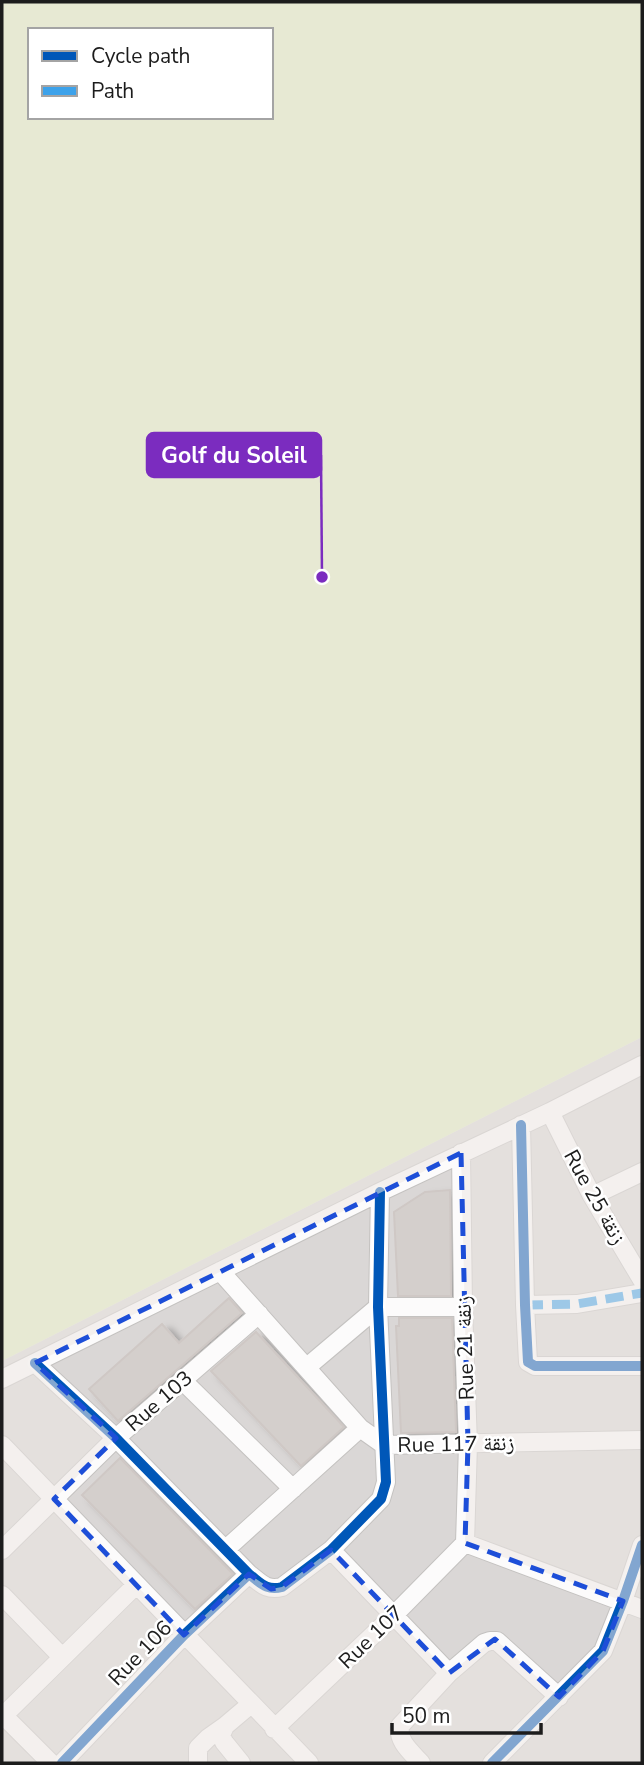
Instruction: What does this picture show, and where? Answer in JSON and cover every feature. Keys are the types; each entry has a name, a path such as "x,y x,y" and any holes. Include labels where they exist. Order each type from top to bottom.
{"street":[{"path":"2,1379 642,1065"},
{"name":"Rue 25 زنقة","path":"550,1112 592,1196 642,1280"},
{"path":"521,1125 525,1305 527,1357 530,1364 642,1366"},
{"name":"Rue 21 زنقة","path":"461,1153 468,1444 465,1543"},
{"path":"592,1196 642,1172"},
{"path":"35,1363 116,1438 249,1574 267,1588 282,1587 331,1550 381,1499 386,1482 378,1307 380,1192"},
{"name":"Rue 117 زنقة","path":"220,1271 360,1428 384,1445 642,1440"},
{"path":"525,1305 577,1304 642,1293"},
{"path":"307,1367 378,1307 463,1307"},
{"name":"Rue 103","path":"2,1550 116,1438 259,1314"},
{"path":"182,1380 293,1489"},
{"path":"226,1549 360,1428"},
{"path":"3,1449 184,1634 302,1761"},
{"path":"465,1543 642,1609"},
{"name":"Rue 107","path":"274,1729 465,1543"},
{"path":"492,1763 603,1651 642,1545"},
{"path":"331,1550 449,1673"},
{"name":"Rue 106","path":"62,1763 184,1634 249,1574"},
{"path":"51,1763 2,1715 136,1584"},
{"path":"2,1595 62,1657"},
{"path":"421,1763 400,1739 400,1726 449,1673 485,1643 497,1642 559,1697"},
{"path":"198,1763 198,1748 251,1704"},
{"path":"225,1726 221,1735 224,1742 241,1763"}],"highlighted area":[{"path":"461,1153 468,1444 465,1543 623,1601 603,1651 559,1697 495,1639 449,1673 331,1550 282,1587 271,1589 249,1574 184,1635 54,1499 116,1438 35,1363"}],"shaded area":[{"path":"642,1037 642,1763 2,1763 2,1361"}],"green space":[{"path":"2,2 642,2 642,1037 2,1361"}],"building":[{"path":"450,1190 451,1296 398,1296 394,1212 425,1192"},
{"path":"229,1298 242,1313 118,1421 89,1389 162,1324 179,1343"},
{"path":"399,1318 452,1318 456,1432 401,1433 396,1326 399,1326"},
{"path":"256,1332 344,1427 301,1466 211,1371"},
{"path":"120,1458 233,1574 195,1609 82,1495"}],"marked path":[{"path":"525,1305 577,1304 642,1293"}],"cycle path":[{"path":"521,1125 528,1362 535,1366 642,1366"},
{"path":"35,1363 116,1438 249,1574 268,1587 282,1587 331,1550 381,1499 386,1482 378,1307 380,1192"},
{"path":"492,1763 603,1651 642,1545"},
{"path":"62,1763 184,1635 249,1574"}],"place":[{"name":"Golf du Soleil","path":"322,577"}]}
